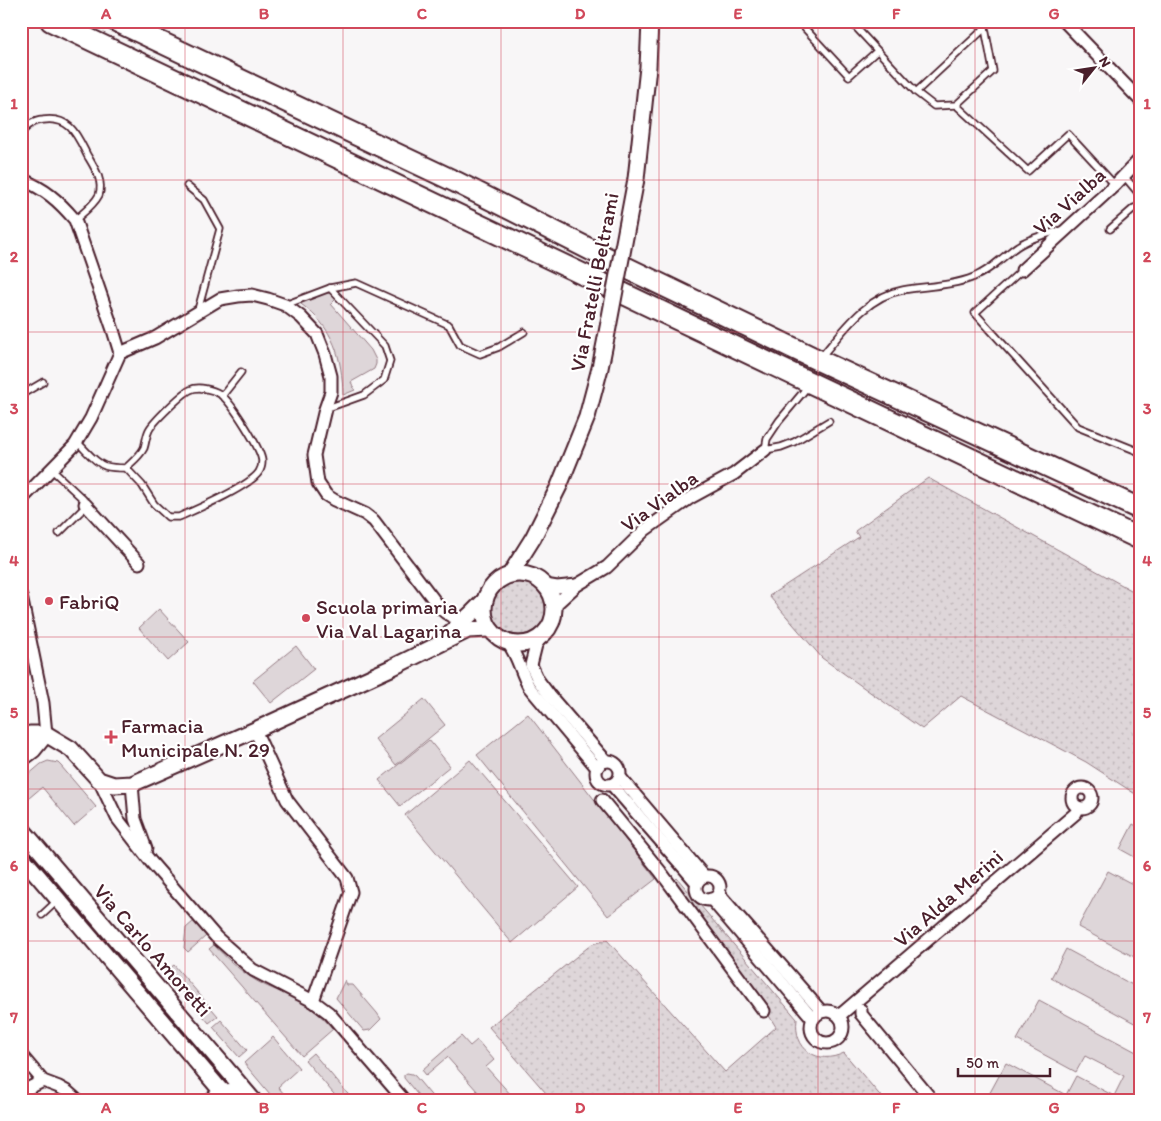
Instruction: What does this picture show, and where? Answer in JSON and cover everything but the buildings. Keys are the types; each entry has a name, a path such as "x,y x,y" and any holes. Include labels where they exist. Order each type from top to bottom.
{"highway":[{"path":"51,21 1140,539"},
{"path":"116,21 456,182 629,269 818,360 1140,509"}],"street":[{"name":"Via Fratelli Beltrami","path":"511,573 533,538 559,486 587,417 600,368 636,179 648,67 650,21"},
{"path":"1064,21 1140,100"},
{"name":"Via Vialba","path":"1022,270 1115,185 1140,159"},
{"path":"21,179 45,190 75,220 120,353 91,418 78,442 21,500"},
{"path":"120,353 154,338 220,299 238,296 260,297 285,306 301,317 317,334 331,376 331,392 314,455 318,483 326,495 365,514 374,521 440,608 456,619 465,620"},
{"name":"Via Vialba","path":"554,606 577,585 607,567 645,530 690,498 734,474 765,450"},
{"path":"85,504 139,563"},
{"name":"Via Fratelli Beltrami","path":"533,538 531,567 540,581"},
{"path":"511,573 524,574 540,581 552,595 554,606 553,618 536,645 531,665 538,680 602,764 530,687 524,678 514,651 508,643 489,629 484,618 483,607 486,595 492,585 500,578 511,573"},
{"name":"Via Vialba","path":"540,581 556,587 577,585"},
{"path":"21,596 43,703 46,734 21,759"},
{"path":"437,645 485,600"},
{"path":"100,780 114,785 132,784 255,730 471,630 489,629"},
{"path":"508,643 520,644 531,642 541,637"},
{"path":"255,730 287,800 347,878 351,892 313,1000"},
{"path":"21,740 30,734 46,734 72,749 100,780 117,818 151,862 216,937 253,970 313,1000 329,1013 404,1100"},
{"path":"612,762 619,767 620,771 616,781 606,785 599,781 596,774 602,764 612,762"},
{"path":"616,781 675,858 700,880"},
{"path":"616,781 700,880"},
{"path":"132,784 135,819 151,862"},
{"path":"602,800 660,871 764,1011"},
{"name":"Via Alda Merini","path":"840,1016 1076,813 1078,807"},
{"name":"Via Carlo Amoretti","path":"21,828 246,1096"},
{"name":"Via Carlo Amoretti","path":"21,856 219,1096"},
{"path":"660,871 675,858"},
{"path":"712,876 718,881 720,889 715,896 706,900 699,896 696,889 700,880 712,876"},
{"path":"715,896 817,1015"},
{"path":"831,1010 840,1016 844,1025 839,1038 830,1043 820,1041 813,1035 811,1026 817,1015 831,1010"},
{"path":"861,1010 861,1014 932,1100"},
{"path":"21,1055 43,1081 68,1092 77,1100"},
{"path":"21,1092 43,1081"},
{"path":"219,1096 246,1096"}],"lane":[{"path":"798,21 849,76 877,51"},
{"path":"850,21 916,92 934,106 956,105 993,71 984,28 978,21"},
{"path":"916,92 984,28"},
{"path":"956,105 1028,172 1068,134 1115,185"},
{"path":"21,133 35,121 49,119 58,120 69,125 76,134 98,176 100,187 98,196 91,206 75,220"},
{"path":"1124,176 1140,195"},
{"path":"187,186 204,200 220,229 198,312"},
{"path":"1110,229 1134,208 1140,206"},
{"path":"818,360 848,325 870,304 882,297 900,290 956,283 976,276 1025,242 1066,229"},
{"path":"1022,270 975,313 1078,427 1140,452"},
{"path":"285,306 330,288 356,283 449,325 460,345 480,354 499,347 524,332"},
{"path":"325,409 364,395 384,380 390,361 385,346 330,288"},
{"path":"222,396 241,372"},
{"path":"21,395 43,382"},
{"path":"811,383 779,421 767,439 765,450 794,442 829,421"},
{"path":"78,442 102,465 126,468 142,485 151,500 165,515 172,518 184,515 252,480 262,467 262,463 260,452 230,404 222,396 214,392 195,388 186,392 151,427 146,436 143,450 126,468"},
{"path":"52,470 83,499 85,504 84,508 59,533"},
{"path":"42,915 58,900"}],"shaded area":[{"path":"326,293 332,294 337,298 331,304 371,350 376,360 374,369 351,382 355,390 343,395 341,368 329,333 312,313 301,304 304,301"},
{"path":"928,478 1140,595 1140,797 1086,762 961,696 922,729 822,658 769,596 859,537 855,531"},
{"path":"519,581 529,583 538,589 544,598 546,608 544,618 538,627 529,633 519,635 509,633 500,627 494,618 492,608 494,598 500,589 509,583"},
{"path":"159,609 189,642 168,661 139,628"},
{"path":"296,646 314,669 271,703 253,681"},
{"path":"424,699 445,725 396,765 375,739"},
{"path":"528,714 656,879 608,916 477,755"},
{"path":"429,740 450,766 400,806 379,780"},
{"path":"470,760 578,887 512,943 405,815"},
{"path":"48,761 58,763 96,807 74,826 42,787 21,803 21,781 41,764"},
{"path":"1133,824 1140,828 1140,860 1120,849"},
{"path":"1108,871 1140,888 1140,960 1078,927"},
{"path":"677,878 797,1019 799,1039 803,1046 816,1056 834,1057 844,1053 884,1100 552,1100 489,1027 592,944 607,940 725,1072 776,1027 745,977 672,883"},
{"path":"194,921 206,936 188,952 184,948 186,928"},
{"path":"214,945 232,963 247,974 262,984 305,1004 333,1029 302,1056 209,949"},
{"path":"1066,949 1140,989 1140,1026 1051,978"},
{"path":"174,965 218,1016 209,1023 166,971"},
{"path":"345,980 347,985 353,985 381,1019 370,1030 364,1031 336,998"},
{"path":"1039,1000 1140,1054 1140,1100 986,1100 1006,1063 1066,1095 1076,1076 1114,1096 1124,1076 1085,1056 1076,1072 1017,1040"},
{"path":"221,1020 247,1050 239,1057 213,1027"},
{"path":"461,1036 470,1046 477,1040 494,1060 486,1067 512,1096 507,1100 485,1100 447,1057 426,1075 422,1070"},
{"path":"273,1037 299,1068 278,1087 285,1095 280,1100 275,1100 244,1063"},
{"path":"313,1053 353,1100 339,1100 305,1060"},
{"path":"407,1073 415,1076 435,1100 422,1100 404,1078 404,1075"}],"place":[{"name":"FabriQ","path":"49,601"},
{"name":"Scuola primaria Via Val Lagarina","path":"306,618"},
{"name":"Farmacia Municipale N. 29","path":"111,737"}]}
